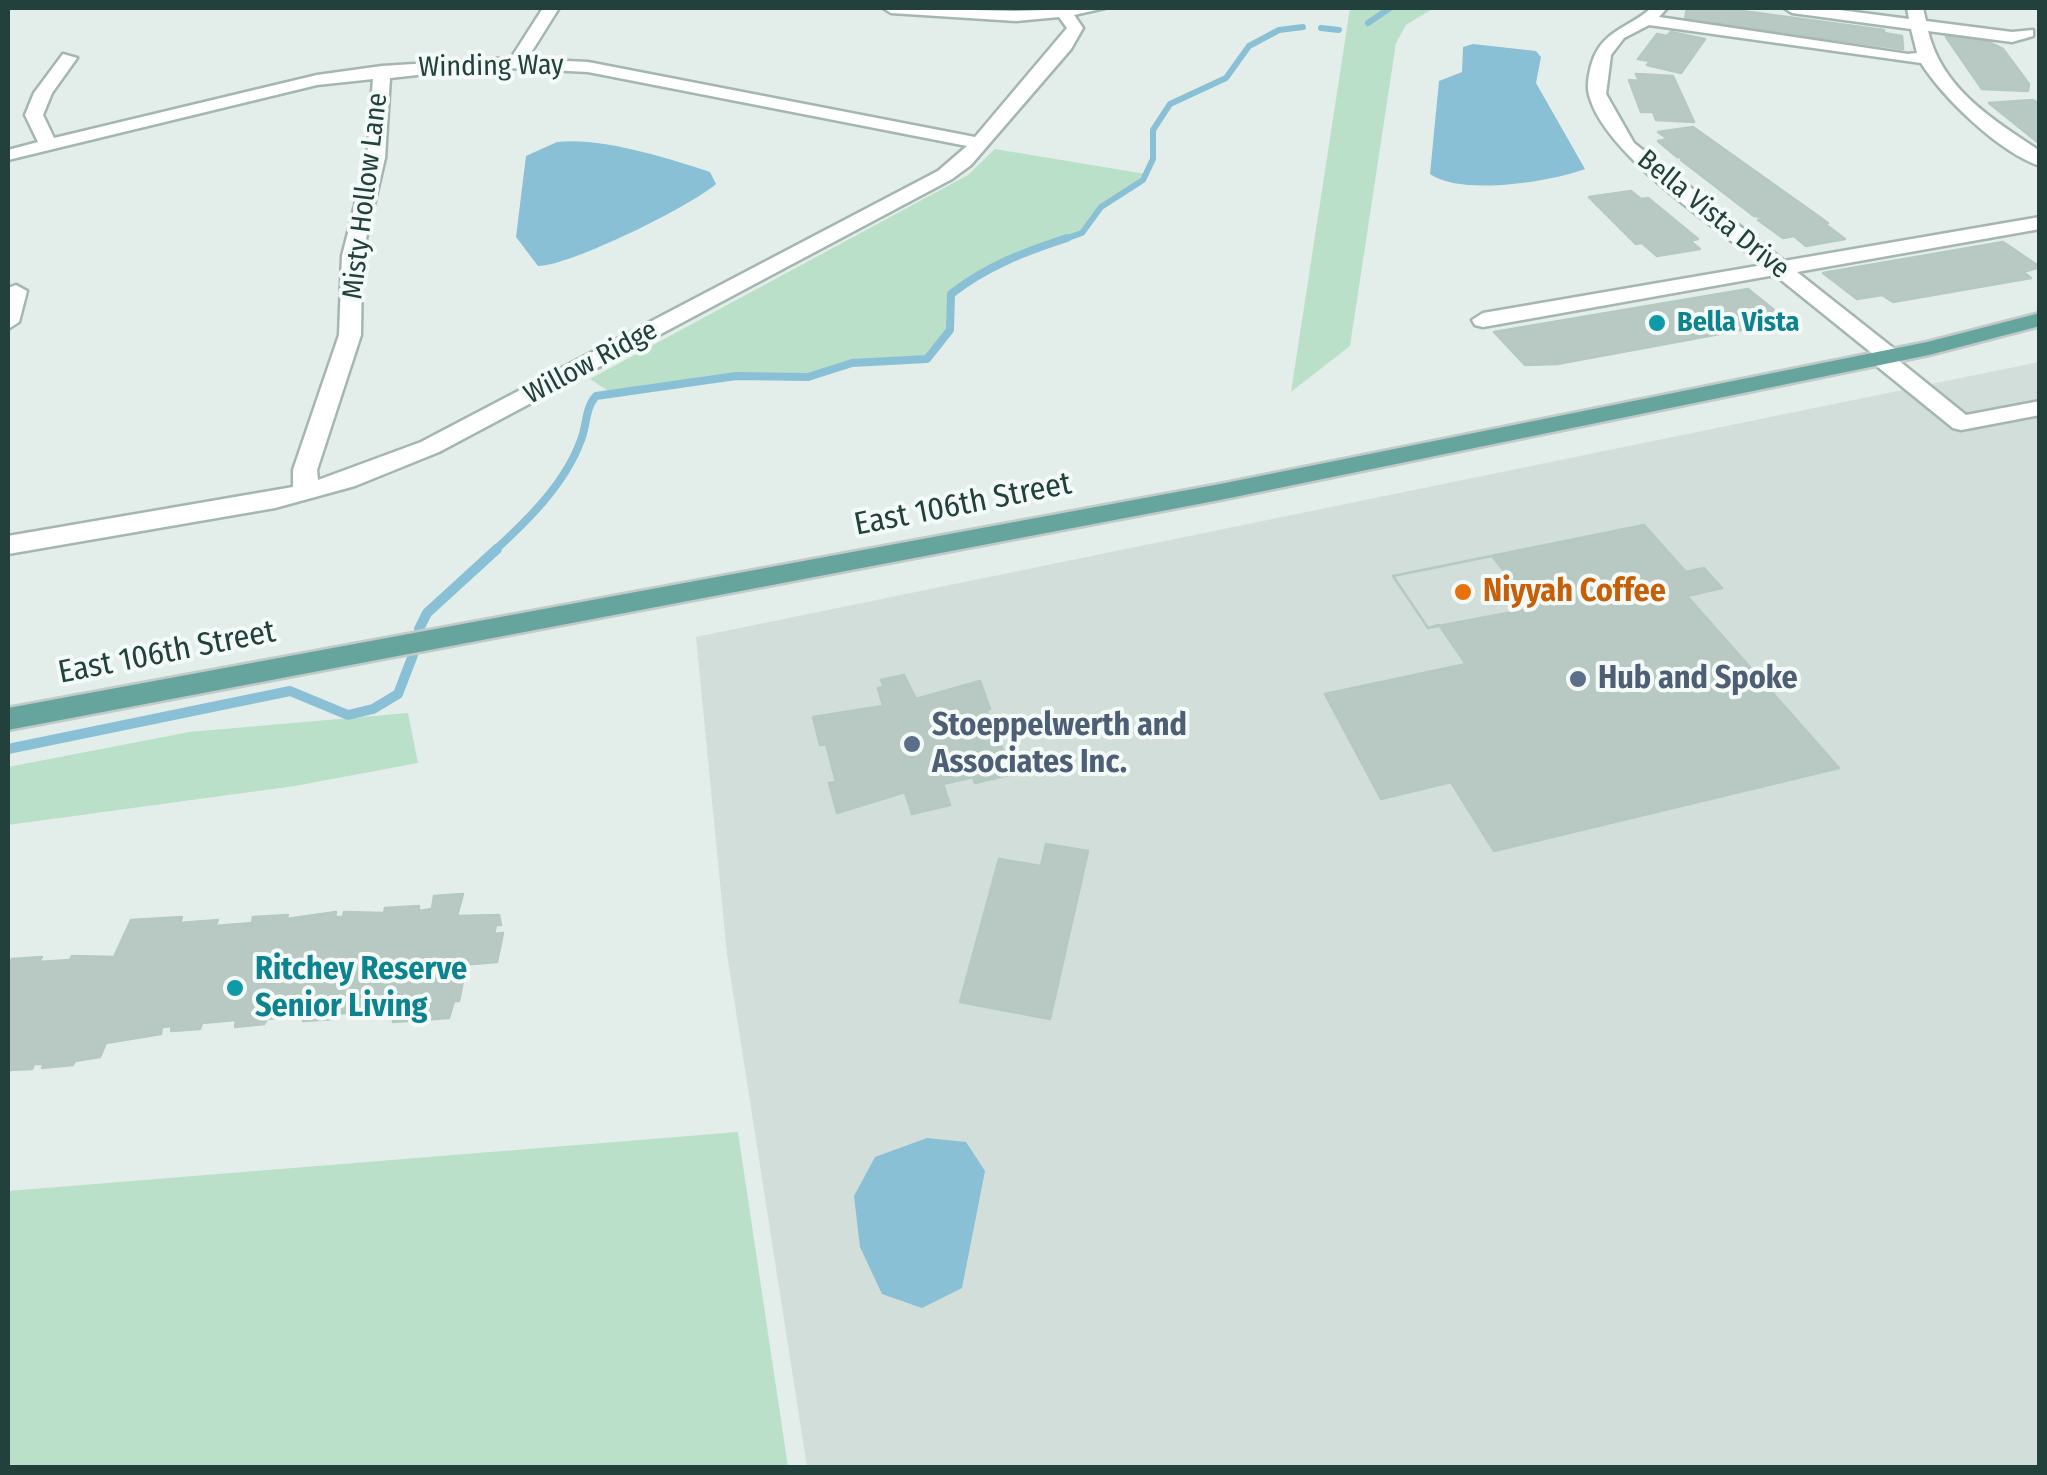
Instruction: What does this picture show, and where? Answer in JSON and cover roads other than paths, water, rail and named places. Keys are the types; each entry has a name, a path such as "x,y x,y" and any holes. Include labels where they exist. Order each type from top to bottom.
{"main road":[{"name":"East 106th Street","path":"8,718 1220,492 1929,348 2040,319"},
{"name":"East 106th Street","path":"1929,348 2040,340"}],"street":[{"path":"517,62 551,8"},
{"path":"891,8 994,16 1097,8"},
{"path":"1792,8 1915,15"},
{"path":"1864,8 2012,36 2033,34"},
{"name":"Willow Ridge","path":"8,545 306,492 380,468 448,438 945,175 964,161 1072,35 1075,28 1064,13"},
{"path":"1653,14 1908,60 1926,58"},
{"name":"Bella Vista Drive","path":"1653,14 1618,35 1604,54 1597,94 1627,146 1778,267 1961,423 2040,408"},
{"path":"1915,15 1926,58 1936,77 1976,115 2040,160"},
{"path":"48,145 34,115 43,93 68,58"},
{"name":"Winding Way","path":"8,155 281,87 382,72 517,62 588,68 977,143"},
{"name":"Misty Hollow Lane","path":"306,492 305,470 350,335 352,256 376,158 382,72"},
{"path":"1482,320 2040,223"},
{"path":"8,322 16,290"}],"water":[{"path":"1473,44 1536,51 1541,57 1536,83 1585,169 1529,182 1483,186 1444,181 1430,174 1439,81 1462,72 1463,47"},
{"path":"557,142 594,143 655,155 710,172 716,184 630,233 576,256 538,266 516,237 526,156"},
{"path":"927,1138 966,1142 985,1171 962,1288 922,1308 882,1294 860,1247 854,1196 875,1157"}],"waterway":[{"path":"1368,23 1390,8"},
{"path":"1059,241 1082,233 1101,207 1143,180 1153,159 1153,130 1170,104 1226,78 1249,46 1279,30 1303,27"},
{"path":"1321,28 1339,30"},
{"path":"494,551 532,514 565,472 596,396 736,376 808,377 852,363 927,359 950,330 951,294 1006,261 1067,238"},
{"path":"419,629 427,613 497,549"},
{"path":"8,749 290,691 348,715 373,709 398,694 413,655"}],"place":[{"name":"Bella Vista","path":"1657,323"},
{"name":"Niyyah Coffee","path":"1463,592"},
{"name":"Hub and Spoke","path":"1578,679"},
{"name":"Stoeppelwerth and Associates Inc.","path":"912,744"},
{"name":"Ritchey Reserve Senior Living","path":"235,988"}]}
